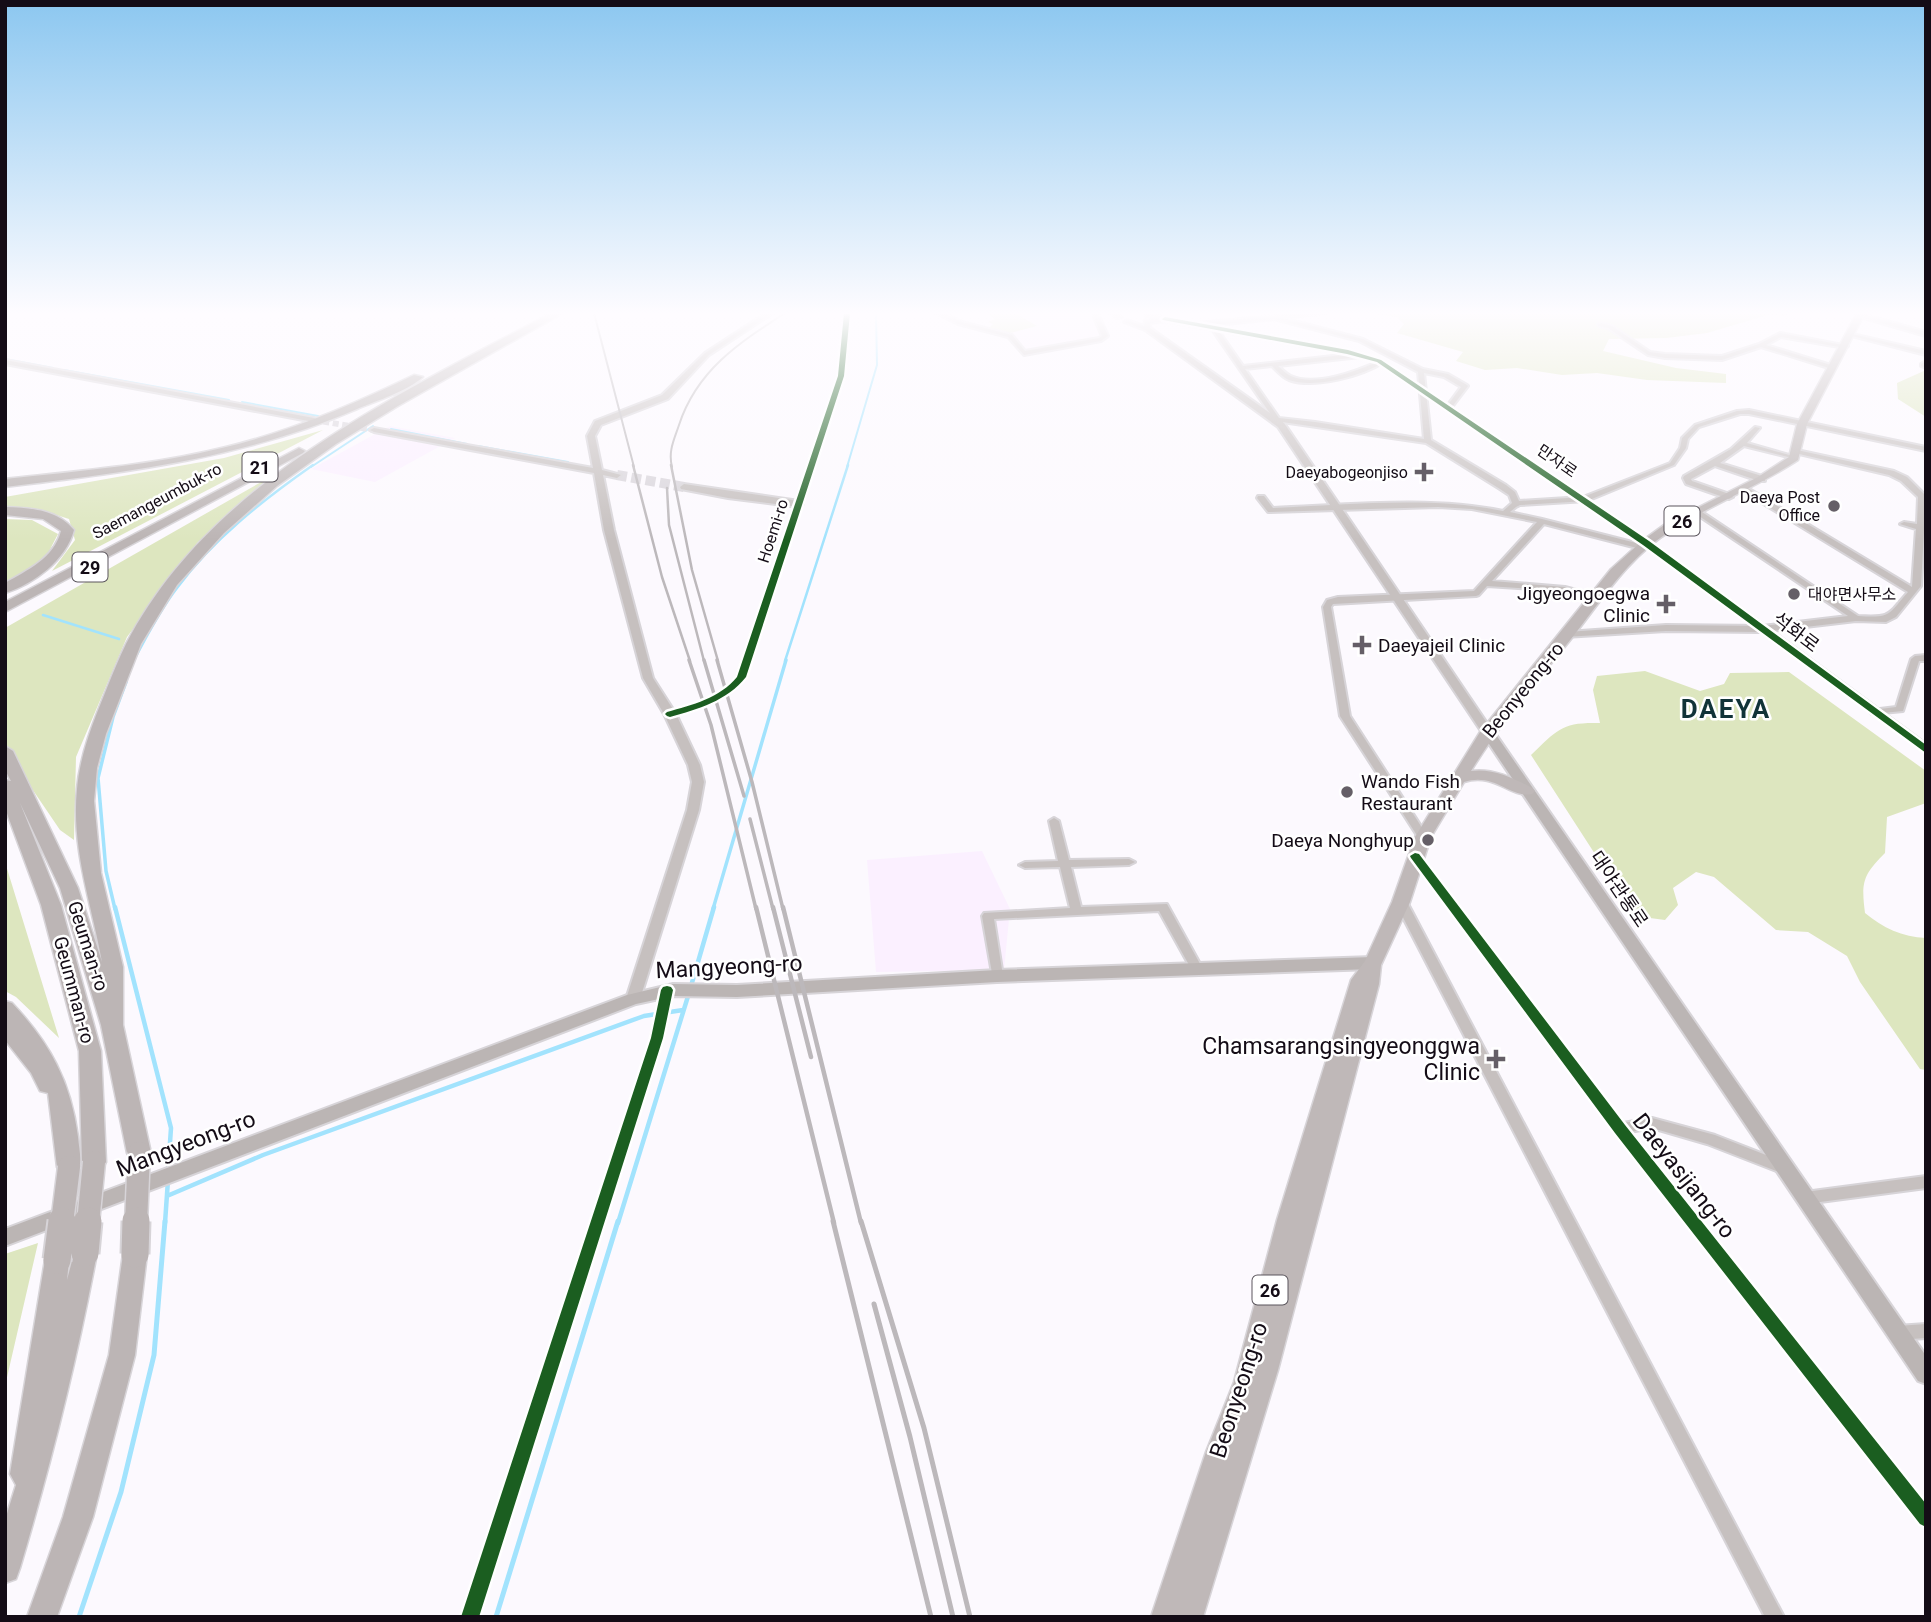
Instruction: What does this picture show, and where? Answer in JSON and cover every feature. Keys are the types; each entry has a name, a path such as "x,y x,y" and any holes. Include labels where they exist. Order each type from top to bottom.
{"highway":[{"path":"5,486 156,464 243,446 300,428 395,389"},
{"name":"Saemangeumbuk-ro","path":"319,435 408,389"},
{"name":"Saemangeumbuk-ro","path":"5,608 413,389"},
{"path":"113,1025 113,967 89,859 85,799 93,752 114,681 146,620 187,563 226,522 275,480 418,389"},
{"name":"Saemangeumbuk-ro","path":"5,600 307,441"},
{"path":"5,511 46,516 61,522 68,530 66,542 58,552 5,589"},
{"name":"29","path":"5,616 174,519"},
{"name":"Geuman-ro","path":"5,751 69,888 113,1025 139,1153 135,1254 122,1355 78,1517 42,1617"},
{"name":"Geumman-ro","path":"5,785 51,905 90,1051 94,1162 85,1253 63,1360 7,1563"},
{"path":"5,1008 23,1026 47,1058 64,1105 69,1167 44,1358 7,1563"},
{"path":"5,1025 39,1068 65,1116"}],"main road":[{"path":"1796,455 1802,424 1821,389"},
{"name":"Beonyeong-ro","path":"1165,1617 1219,1452 1246,1382 1288,1220 1360,980 1373,963 1401,902 1423,838 1487,732 1615,572 1643,545 1668,527 1762,479 1796,455"},
{"name":"대야관통로","path":"1487,732 1926,1374"},
{"path":"1459,779 1471,774 1487,774 1527,791"},
{"name":"Beonyeong-ro","path":"1189,1617 1266,1370 1370,984 1373,963"},
{"name":"Mangyeong-ro","path":"5,1238 633,999 670,990 737,991 998,976 1373,963"}],"street":[{"path":"147,389 314,420"},
{"path":"633,999 693,810 698,782 694,765 670,714 648,678 609,530 591,436 598,423 644,408 665,397 673,389"},
{"name":"Hoemi-ro","path":"670,714 694,707 734,688 741,677 837,389"},
{"path":"1235,389 1279,423 1365,430 1380,436 1428,442 1503,487 1512,494 1516,504"},
{"path":"1255,389 1279,423"},
{"name":"만자로","path":"1421,389 1451,406 1584,499 1643,545"},
{"path":"1424,389 1428,442"},
{"path":"1451,406 1463,389"},
{"path":"1505,513 1516,504 1584,499 1672,464 1683,448 1685,438 1698,426 1738,412 1749,412 1926,449"},
{"name":"대야관통로","path":"1279,423 1487,732"},
{"path":"1729,496 1689,482 1687,478 1716,464 1744,444 1757,428"},
{"path":"374,430 617,475"},
{"path":"1567,635 1666,628 1762,629 1856,618 1883,621 1893,615 1917,586 1923,528 1922,496 1904,479 1874,468 1744,444"},
{"path":"1716,464 1762,479"},
{"path":"684,487 799,504"},
{"path":"1743,489 1913,591"},
{"path":"1261,498 1271,510 1438,505 1472,507 1643,545"},
{"path":"1699,512 1856,618"},
{"path":"1423,838 1345,716 1327,607 1330,602 1338,600 1476,593 1542,521"},
{"path":"1904,524 1923,528"},
{"name":"석화로","path":"1643,545 1926,750"},
{"path":"1486,583 1565,589 1596,598"},
{"path":"1875,712 1900,709 1915,659 1926,658"},
{"path":"1054,821 1076,910"},
{"name":"Daeyasijang-ro","path":"1415,856 1620,1129 1926,1516"},
{"path":"1025,864 1129,862"},
{"path":"1401,902 1775,1617"},
{"path":"998,976 988,916 1163,907 1198,971"},
{"path":"470,1617 670,990"},
{"path":"1620,1129 1652,1123 1710,1139 1784,1168"},
{"path":"1805,1198 1924,1185"},
{"path":"1897,1334 1926,1331"}],"shaded area":[{"path":"390,426 455,438 375,482 311,469"},
{"path":"982,851 1010,909 1004,970 876,972 867,860"}],"green space":[{"path":"1897,389 1926,389 1926,417 1898,399"},
{"path":"323,430 52,571 75,540 69,519 38,509 5,509 5,497 224,458"},
{"path":"284,469 198,542 127,637 76,757 74,840 60,830 5,749 5,628"},
{"path":"5,519 32,520 58,534 45,559 5,584"},
{"path":"1645,671 1700,691 1724,684 1730,673 1789,672 1926,771 1926,803 1887,817 1885,853 1868,873 1863,894 1865,913 1872,918 1901,934 1926,938 1926,1070 1920,1069 1860,982 1847,956 1808,932 1776,930 1714,877 1696,872 1673,888 1678,905 1665,920 1635,916 1531,755 1561,729 1577,724 1600,723 1593,690 1597,676"},
{"path":"5,862 59,1038 16,997 5,991"},
{"path":"38,1243 5,1386 5,1254"}],"waterway":[{"path":"167,389 229,400"},
{"path":"847,467 870,389"},
{"path":"242,402 318,416"},
{"path":"311,467 373,426"},
{"path":"391,429 467,444"},
{"path":"478,446 568,462"},
{"path":"135,658 171,596 206,553 257,506 313,465"},
{"path":"785,661 848,465"},
{"path":"695,486 705,487"},
{"path":"43,615 119,639"},
{"path":"713,909 786,660"},
{"path":"115,909 106,871 98,778 113,717 126,682"},
{"path":"115,907 171,1128 168,1172"},
{"path":"691,986 714,907"},
{"path":"618,1223 689,993"},
{"path":"167,1196 263,1155 644,1016 683,1010"},
{"path":"165,1223 168,1180"},
{"path":"79,1617 121,1492 154,1355 165,1221"},
{"path":"496,1617 618,1221"}],"tunnel":[{"path":"314,420 374,430"},
{"path":"617,475 684,487"}],"railway":[{"path":"614,389 634,467"},
{"path":"672,467 674,441 687,406 697,389"},
{"path":"633,465 662,577 690,661"},
{"path":"671,465 692,570 718,661"},
{"path":"667,488 669,525 704,661"},
{"path":"689,660 711,725 756,909"},
{"path":"704,660 744,796"},
{"path":"717,660 752,782 783,909"},
{"path":"750,819 773,909"},
{"path":"756,907 834,1223"},
{"path":"773,907 811,1057"},
{"path":"783,907 861,1223"},
{"path":"833,1221 931,1617"},
{"path":"861,1221 924,1428 970,1617"},
{"path":"874,1304 910,1437 953,1617"}],"cycle path":[{"path":"670,714 719,696 741,677 837,389"},
{"path":"1421,389 1646,543 1926,750"},
{"path":"1415,856 1620,1129 1926,1518"},
{"path":"470,1617 657,1038 667,990"}],"place":[{"name":"Daeyabogeonjiso","path":"1424,472"},
{"name":"Daeya Post Office","path":"1834,506"},
{"name":"대야면사무소","path":"1794,594"},
{"name":"Jigyeongoegwa Clinic","path":"1666,604"},
{"name":"Daeyajeil Clinic","path":"1362,645"},
{"name":"Wando Fish Restaurant","path":"1347,792"},
{"name":"Daeya Nonghyup","path":"1428,840"},
{"name":"Chamsarangsingyeonggwa Clinic","path":"1496,1059"}],"district":[{"name":"DAEYA","path":"1726,709"}]}
